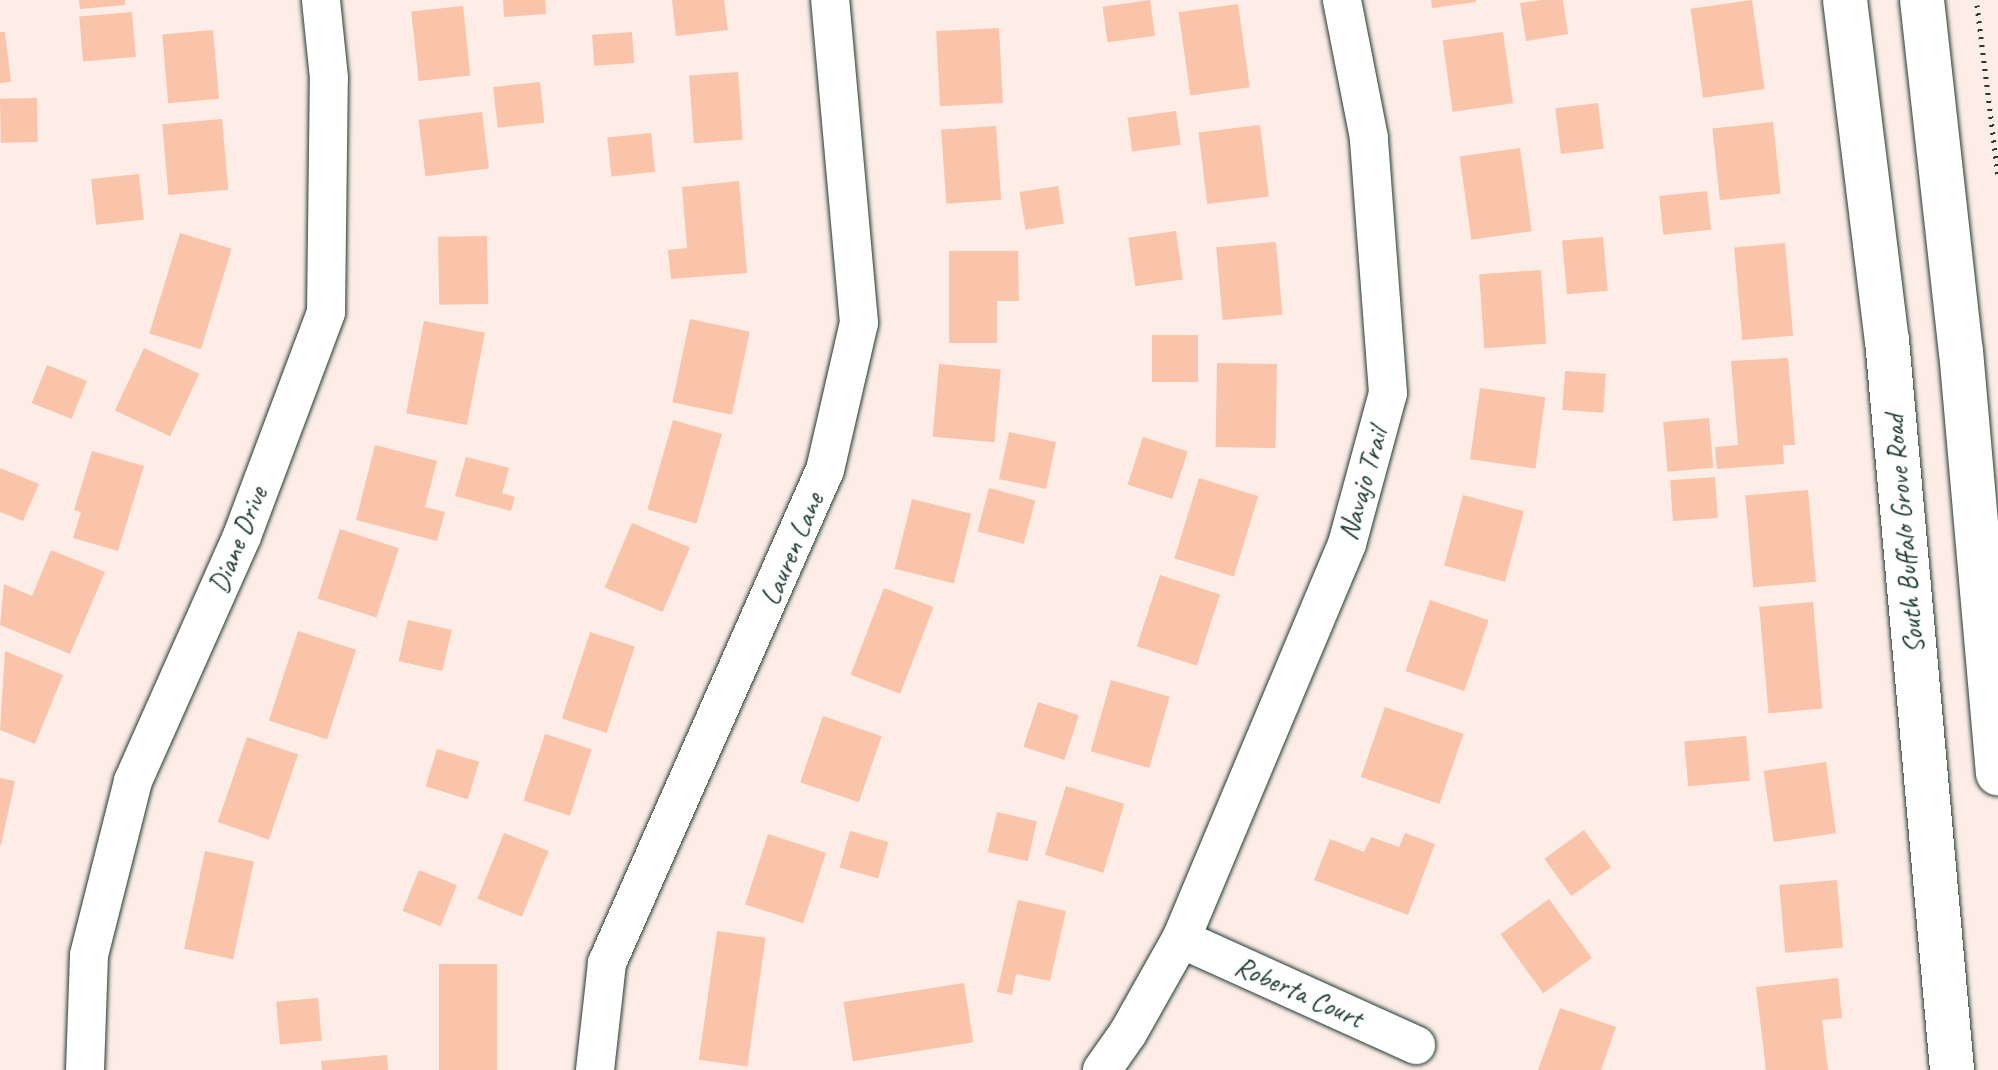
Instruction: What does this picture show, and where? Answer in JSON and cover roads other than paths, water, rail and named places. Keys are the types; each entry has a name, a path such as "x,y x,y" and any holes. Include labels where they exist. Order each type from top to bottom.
{"main road":[{"name":"South Buffalo Grove Road","path":"1845,0 1887,340 1952,1070"},
{"path":"1922,0 1961,351 1998,773"}],"street":[{"name":"Diane Drive","path":"85,1070 89,955 133,781 242,536 326,312 329,78 321,0"},
{"name":"Lauren Lane","path":"595,1070 607,963 825,470 859,323 830,0"},
{"name":"Navajo Trail","path":"1102,1070 1128,1033 1181,939 1347,544 1388,393 1369,138 1342,0"},
{"name":"Roberta Court","path":"1181,939 1416,1045"}]}
